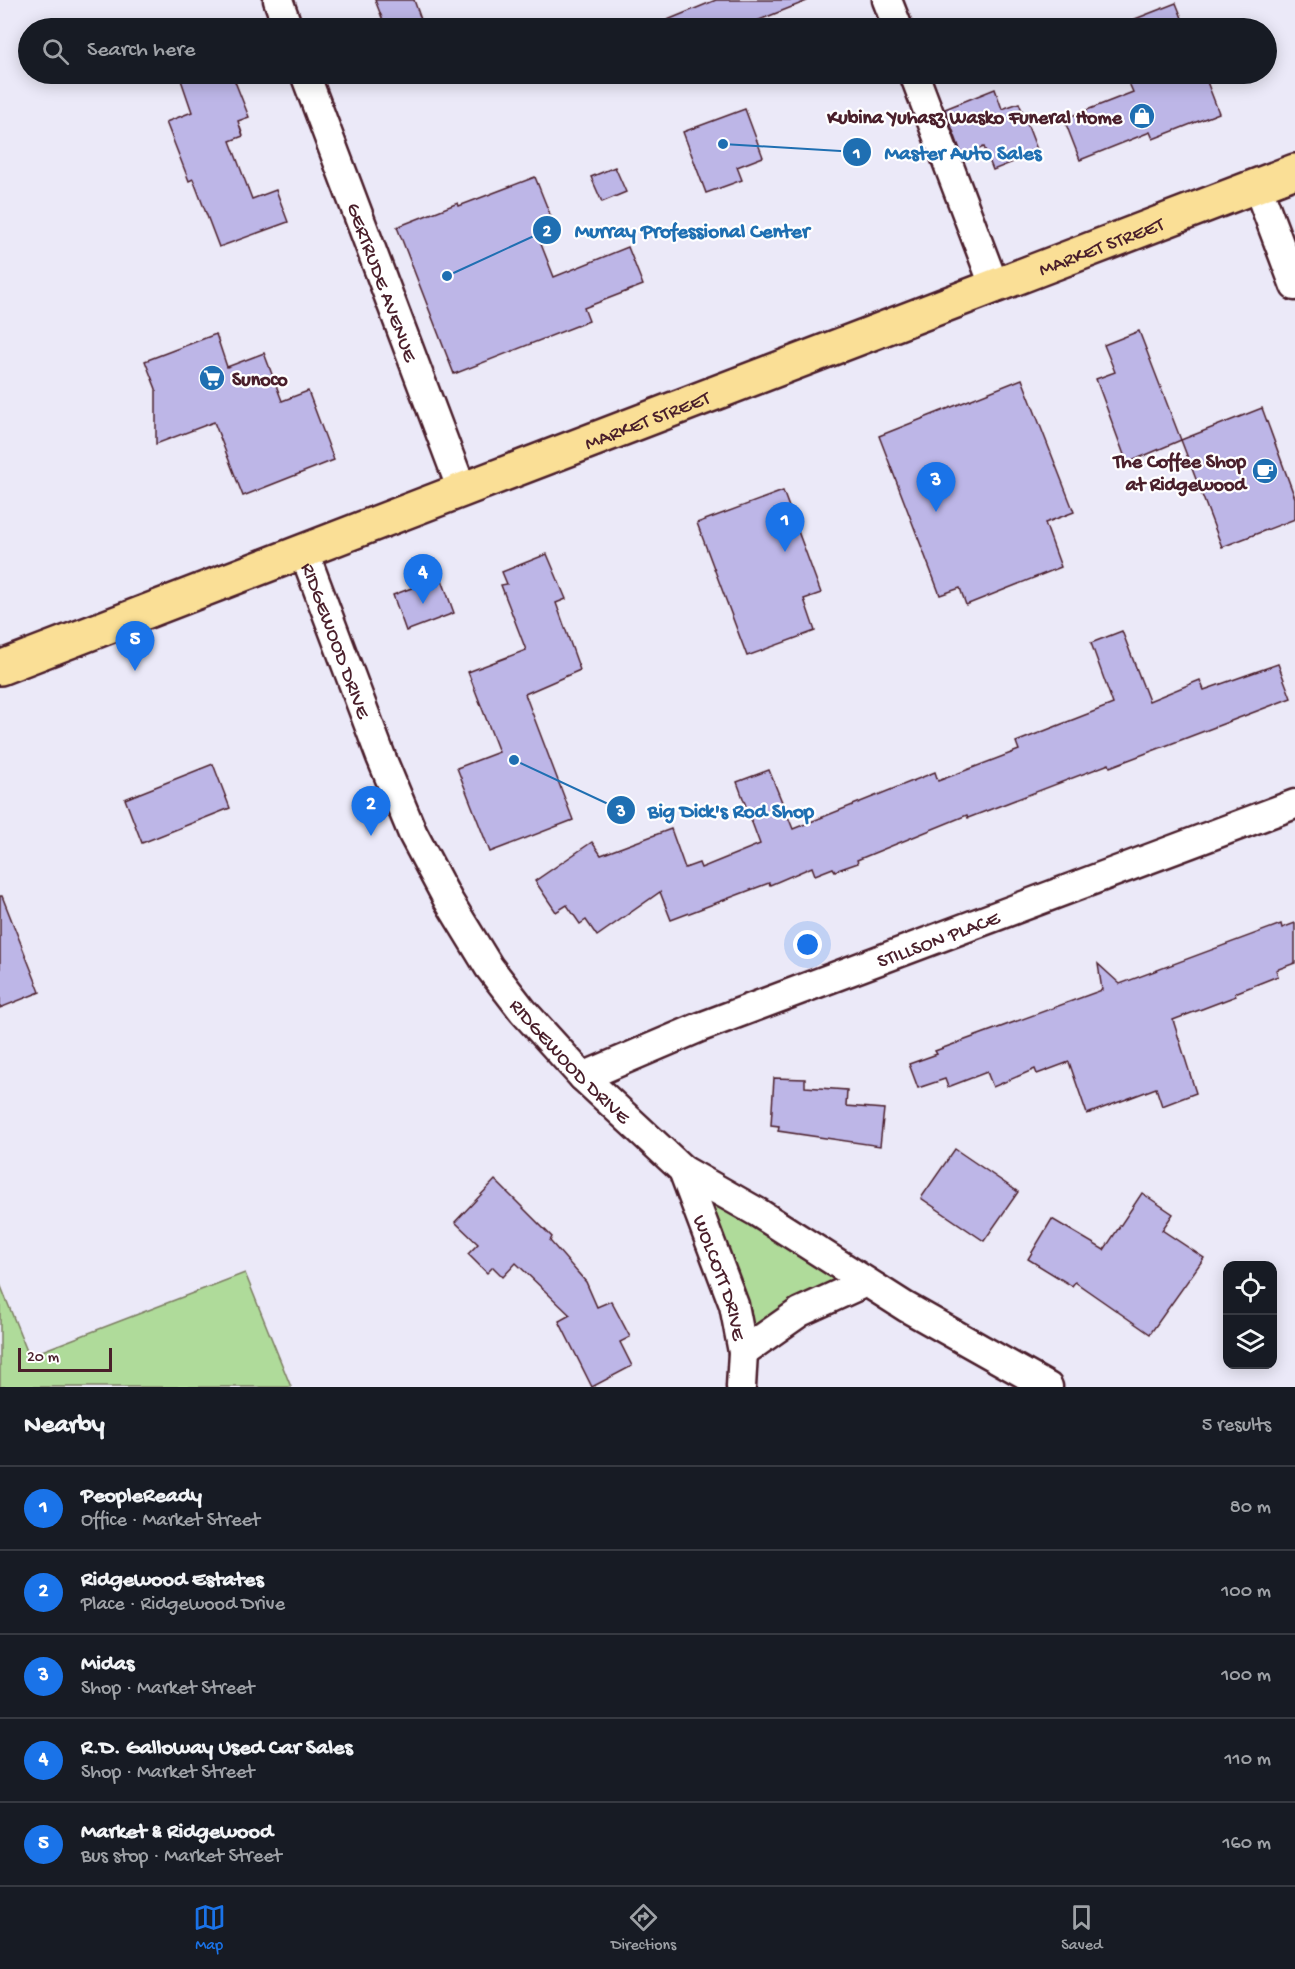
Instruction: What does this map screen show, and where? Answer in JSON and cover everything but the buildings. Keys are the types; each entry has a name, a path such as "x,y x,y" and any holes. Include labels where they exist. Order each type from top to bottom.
{"main road":[{"name":"MARKET STREET","path":"0,668 1295,171"}],"street":[{"path":"278,0 284,18"},
{"path":"887,0 893,18"},
{"name":"GERTRUDE AVENUE","path":"309,84 462,490"},
{"path":"919,84 994,285"},
{"path":"1257,185 1295,286"},
{"name":"RIDGEWOOD DRIVE","path":"304,552 413,834 448,900 496,976 523,1011 583,1077 683,1170 757,1212 906,1307 1048,1387"},
{"name":"STILLSON PLACE","path":"583,1077 698,1028 1295,804"},
{"name":"WOLCOTT DRIVE","path":"683,1170 729,1287 742,1352 741,1387"},
{"path":"742,1352 801,1312 866,1282"}],"green space":[{"path":"683,1170 866,1282 743,1352"},
{"path":"245,1273 291,1387 0,1387 0,1284 29,1356"}],"place":[{"name":"Kubina Yuhasz Wasko Funeral Home","path":"1142,116"},
{"name":"Master Auto Sales","path":"723,144"},
{"name":"Murray Professional Center","path":"447,276"},
{"name":"Sunoco","path":"212,378"},
{"name":"The Coffee Shop at Ridgewood","path":"1265,471"},
{"name":"Midas","path":"936,512"},
{"name":"PeopleReady","path":"785,552"},
{"name":"R.D. Galloway Used Car Sales","path":"423,604"},
{"name":"Market & Ridgewood","path":"135,671"},
{"name":"Big Dick's Rod Shop","path":"514,760"},
{"name":"Ridgewood Estates","path":"371,836"}]}
